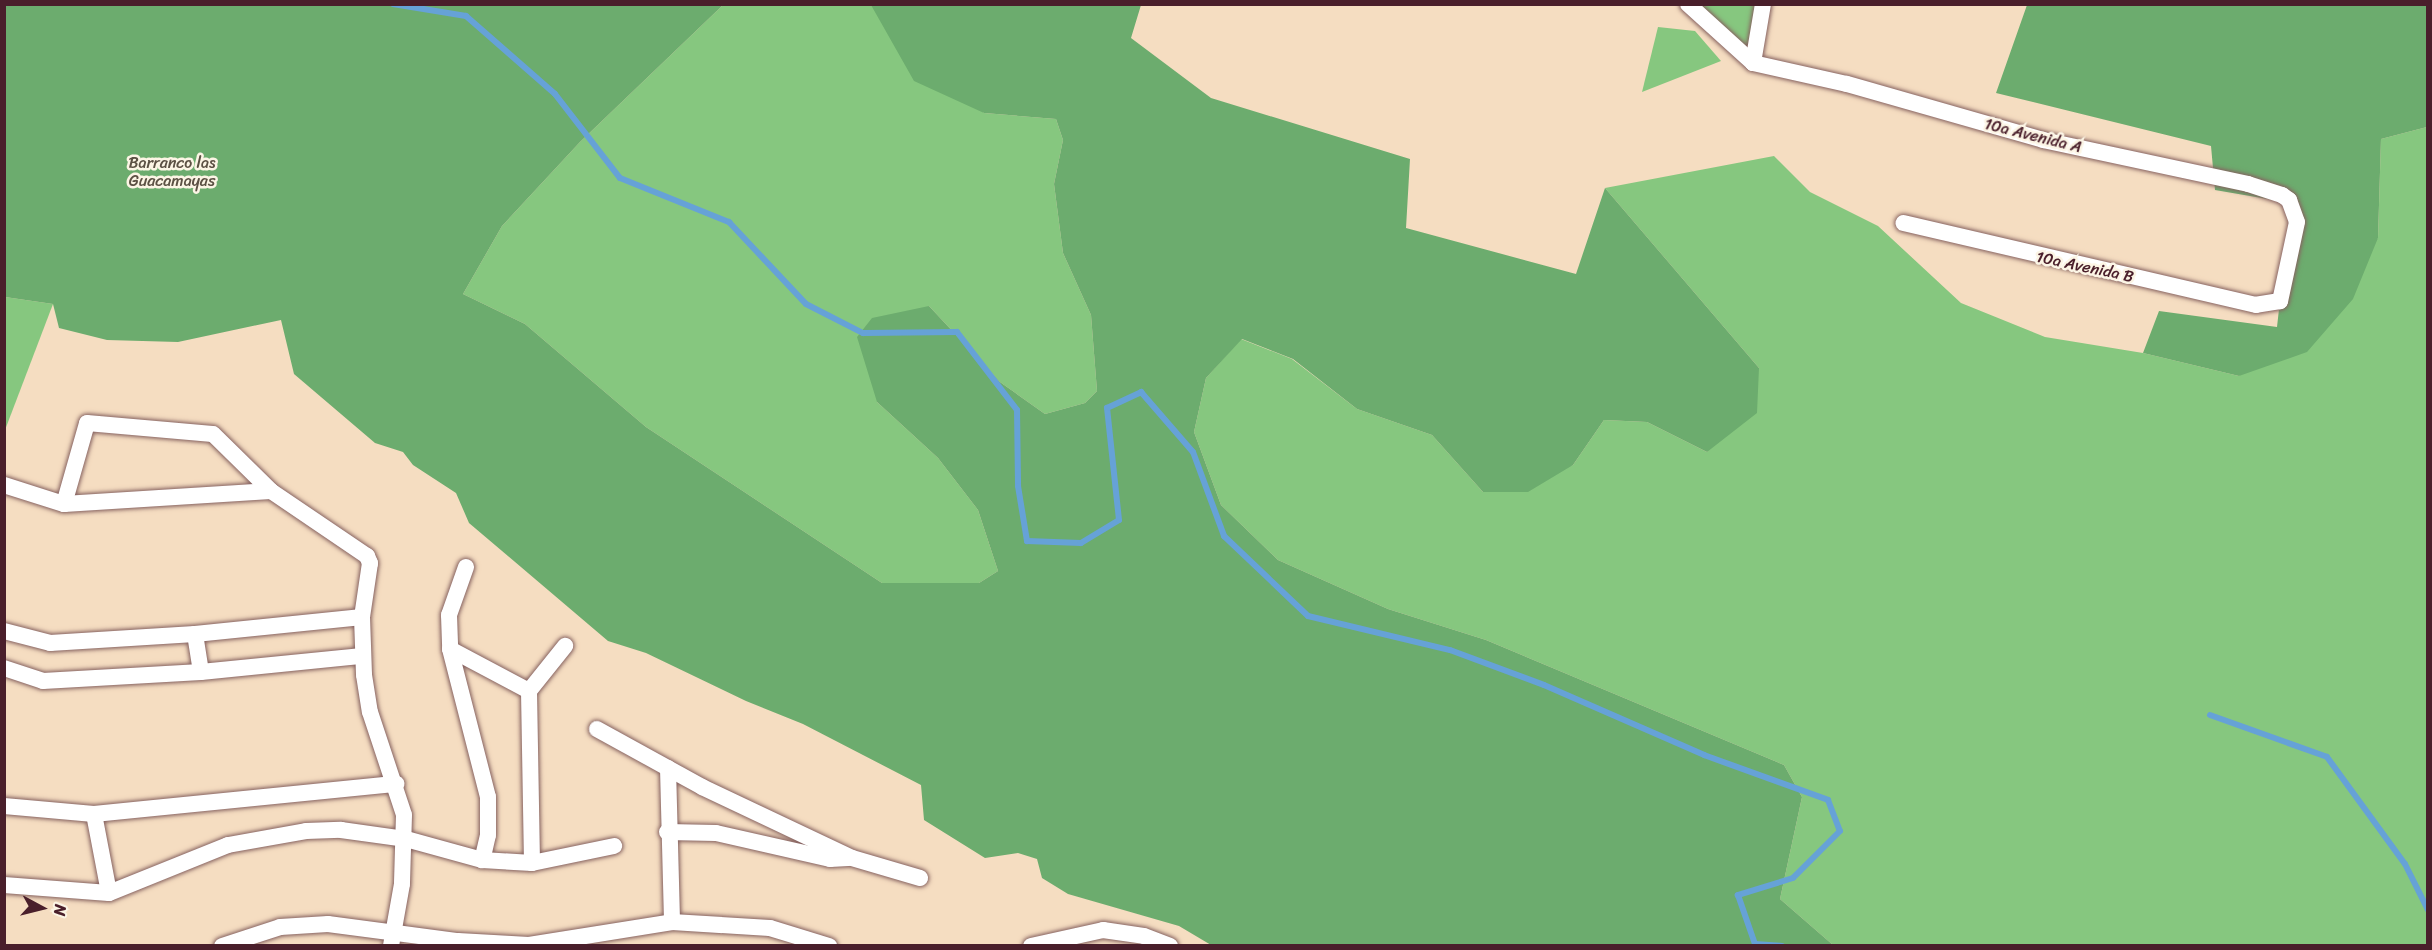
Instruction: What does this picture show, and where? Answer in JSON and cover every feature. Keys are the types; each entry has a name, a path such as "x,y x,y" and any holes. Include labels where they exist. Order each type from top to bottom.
{"street":[{"path":"1688,4 1753,63"},
{"path":"1753,63 1763,4"},
{"name":"10a Avenida A","path":"1753,63 1847,84 2043,140 2248,184 2282,195 2297,222 2283,294 2280,301 2269,304"},
{"name":"10a Avenida B","path":"1903,223 2030,255 2269,304"},
{"path":"64,504 85,425 89,422 213,434 271,491 367,556 370,563 362,617 362,656 370,712 397,784 406,839 392,939"},
{"path":"4,485 64,504 271,491"},
{"path":"466,567 449,615 450,649 488,797 488,835 482,860"},
{"path":"4,631 50,643 195,634 362,617"},
{"path":"195,634 201,672"},
{"path":"532,863 529,691 565,646"},
{"path":"450,649 529,691"},
{"path":"4,668 43,681 201,672 362,656"},
{"path":"597,729 668,768 852,858 920,878"},
{"path":"668,768 667,832 672,922"},
{"path":"4,806 94,814 397,784"},
{"path":"94,814 109,894"},
{"path":"4,885 109,894 228,844 264,835 341,830 406,839 482,860 532,863 614,846"},
{"path":"667,832 717,833 830,859 852,858"},
{"path":"222,945 280,927 328,924 392,939 529,945 672,922 770,928 829,945"},
{"path":"1031,945 1103,930 1170,945"}],"green space":[{"name":"Barranco las Guacamayas","path":"5,4 723,5 580,142 502,226 463,294 525,324 646,427 882,583 979,583 998,571 978,510 938,458 877,402 857,337 872,318 929,306 1000,382 1045,414 1085,403 1097,391 1091,315 1063,253 1054,184 1063,140 1056,119 984,113 914,81 871,5 1141,5 1131,38 1211,98 1410,159 1406,228 1576,274 1605,188 1759,368 1757,413 1707,452 1647,422 1604,420 1573,465 1528,492 1483,492 1432,435 1357,409 1293,359 1242,339 1206,378 1194,432 1221,505 1278,560 1388,609 1486,640 1784,765 1802,797 1780,899 1833,945 1211,945 1179,926 1068,894 1042,878 1037,859 1018,853 985,858 924,820 921,785 803,724 746,701 646,653 608,641 469,523 456,493 413,465 403,452 375,443 294,374 281,320 178,342 107,340 59,328 53,304 5,297"},
{"path":"723,5 871,5 984,113 1056,119 1063,140 1054,184 1063,253 1091,315 1097,391 1085,403 1045,414 1000,382 929,306 877,402 938,458 978,510 998,571 979,583 882,583 646,427 525,324 463,294 502,226 580,142"},
{"path":"1701,5 1755,5 1747,51"},
{"path":"2027,5 2427,5 2427,127 2381,139 2378,238 2353,299 2307,352 2239,376 2143,353 2159,311 2277,327 2291,203 2215,190 2211,146 1996,93"},
{"path":"1658,27 1695,31 1721,61 1642,92"},
{"path":"2427,127 2427,945 1833,945 1780,899 1802,797 1784,765 1486,640 1388,609 1278,560 1221,505 1194,432 1206,378 1241,339 1292,359 1357,409 1432,435 1483,492 1573,465 1604,420 1647,422 1707,452 1759,368 1605,188 1774,156 1810,192 1878,226 1961,303 2045,337 2143,353 2239,376 2378,238 2381,139"},
{"path":"5,297 53,304 5,430"}],"waterway":[{"path":"393,4 466,16 555,94 620,178 729,222 806,304 863,333 957,332 1017,410 1018,486 1027,541 1081,543 1119,520 1107,408 1141,392 1193,452 1224,536 1308,616 1450,650 1544,685 1704,755 1828,800 1840,831 1793,878 1738,895 1755,944 1782,946"},
{"path":"2210,715 2327,757 2405,864 2428,910"}]}
